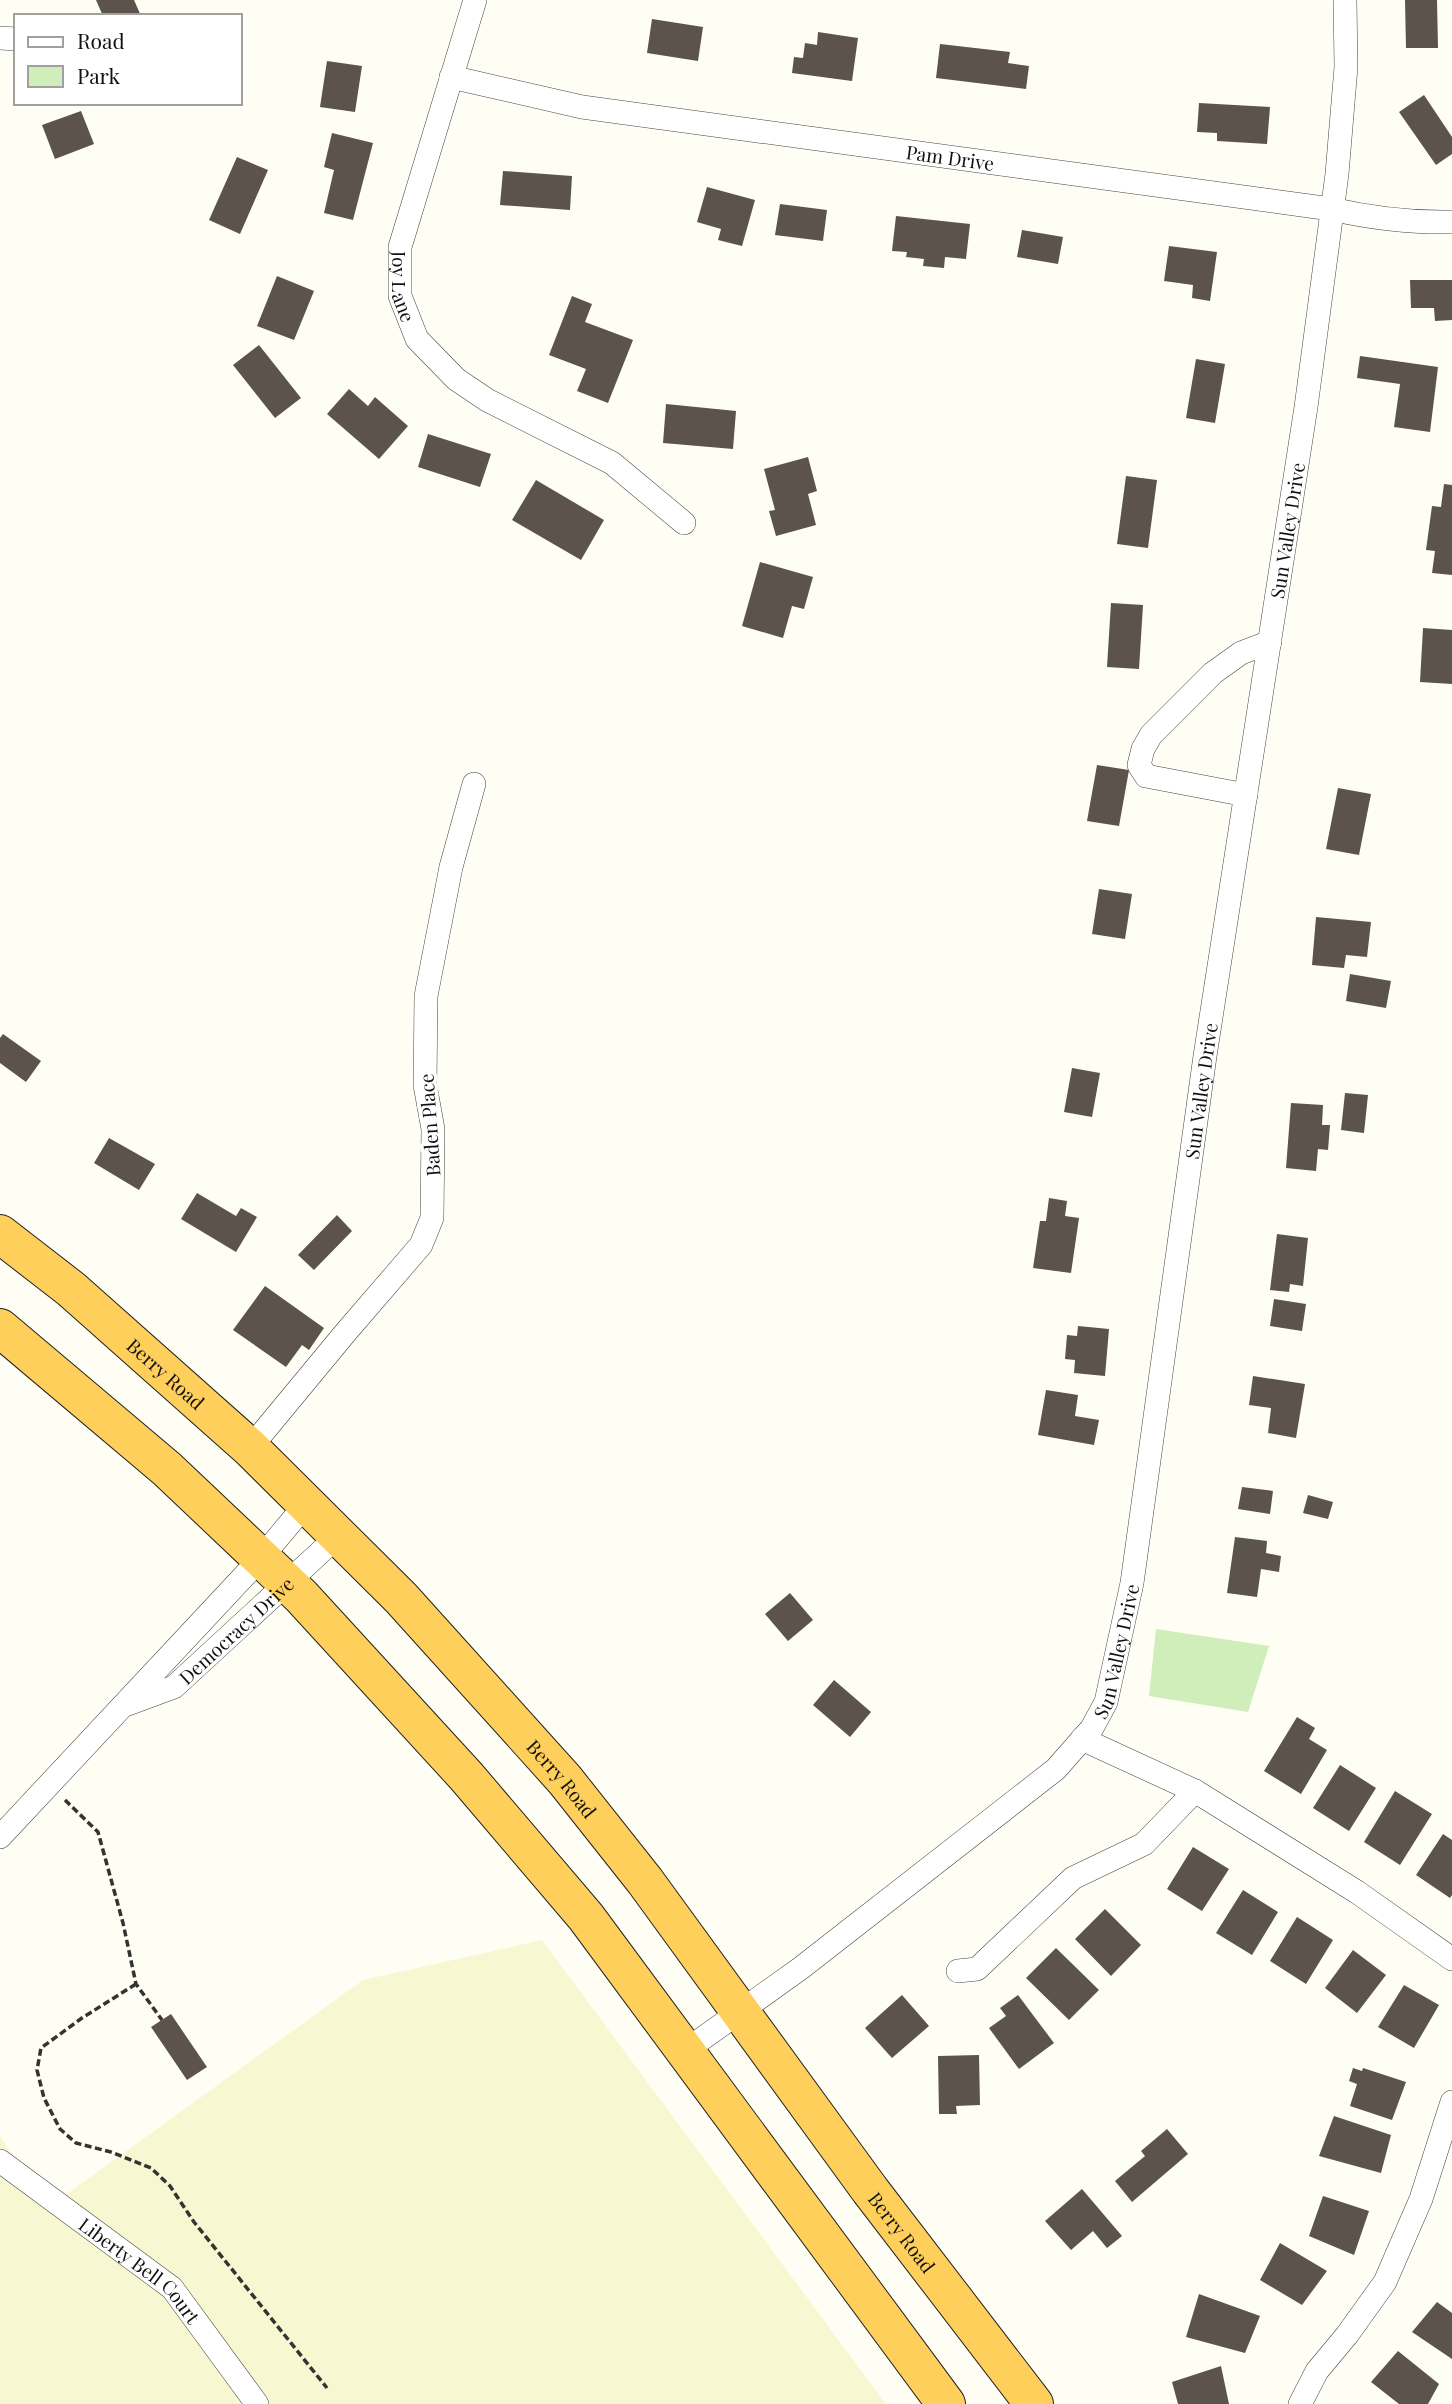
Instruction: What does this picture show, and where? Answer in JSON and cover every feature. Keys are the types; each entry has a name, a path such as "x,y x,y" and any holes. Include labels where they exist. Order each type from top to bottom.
{"highway":[{"name":"Berry Road","path":"0,1234 71,1289 250,1448 401,1598 565,1780 645,1881 870,2190 1034,2404"},
{"path":"0,1328 167,1469 274,1570 466,1776 586,1917 946,2404"}],"street":[{"name":"Joy Lane","path":"475,0 400,247 400,296 417,339 466,386 487,400 612,463 684,523"},
{"name":"Sun Valley Drive","path":"685,2051 801,1968 1056,1769 1083,1739 1107,1702 1132,1583 1205,1056 1306,407 1337,174 1346,66 1345,0"},
{"name":"Pam Drive","path":"451,77 582,107 1398,220 1452,222"},
{"path":"1246,795 1146,776 1139,765 1143,749 1151,735 1213,673 1241,653 1270,642"},
{"name":"Baden Place","path":"250,1448 421,1245 432,1218 433,1129 425,1085 426,996 451,867 474,784"},
{"name":"Democracy Drive","path":"122,1707 174,1687 274,1570 306,1504"},
{"name":"Democracy Drive","path":"0,1837 122,1707 274,1570 338,1536"},
{"path":"1083,1739 1195,1791 1357,1892 1452,1959"},
{"path":"958,1971 976,1969 1073,1878 1144,1844 1195,1791"},
{"path":"1300,2404 1317,2371 1385,2282 1421,2199 1452,2102"},
{"name":"Liberty Bell Court","path":"0,2161 172,2288 257,2404"}],"path":[{"path":"48,1785 98,1832 123,1923 136,1984 162,2020"},
{"path":"136,1984 41,2048 37,2070 44,2098 60,2129 76,2143 111,2152 151,2168 170,2186 194,2222 327,2388"}],"green space":[{"path":"1156,1629 1269,1646 1248,1712 1149,1696"},
{"path":"542,1940 886,2404 0,2404 0,2136 46,2209 363,1980"}],"building":[{"path":"96,0 134,0 140,14 102,14"},
{"path":"1405,0 1437,0 1438,48 1406,48"},
{"path":"652,19 703,27 698,61 647,53"},
{"path":"818,32 858,38 852,81 792,73 794,57 803,58 805,43 817,45"},
{"path":"940,44 1010,52 1008,63 1029,66 1026,89 936,78"},
{"path":"327,61 362,66 355,112 320,107"},
{"path":"1424,95 1452,137 1452,154 1436,165 1399,112"},
{"path":"1199,103 1270,107 1267,144 1217,141 1217,133 1197,132"},
{"path":"81,111 94,144 55,159 42,125"},
{"path":"332,133 373,143 353,220 324,213 334,170 324,167"},
{"path":"237,157 268,170 240,234 209,220"},
{"path":"503,171 572,176 570,210 500,205"},
{"path":"707,187 755,200 742,246 718,240 721,229 697,222"},
{"path":"780,204 827,210 823,241 775,235"},
{"path":"896,216 970,224 966,259 945,257 944,268 923,266 924,259 906,257 907,252 892,251"},
{"path":"1022,230 1063,237 1058,264 1017,257"},
{"path":"1169,246 1217,252 1210,301 1192,298 1193,285 1164,281"},
{"path":"277,276 314,291 294,340 257,326"},
{"path":"1410,280 1452,280 1452,320 1435,321 1434,308 1411,308"},
{"path":"572,296 592,304 585,322 633,340 608,403 577,391 586,369 549,355"},
{"path":"259,345 301,398 275,418 233,365"},
{"path":"1360,356 1438,367 1430,432 1394,427 1400,384 1357,378"},
{"path":"1196,359 1225,364 1215,423 1186,418"},
{"path":"349,389 368,406 375,397 408,426 379,459 327,414"},
{"path":"666,404 736,411 733,449 663,443"},
{"path":"428,434 491,454 480,487 418,467"},
{"path":"808,457 817,491 808,494 816,525 776,536 769,511 775,510 764,469"},
{"path":"1126,476 1157,480 1148,548 1117,544"},
{"path":"536,480 604,520 581,560 512,520"},
{"path":"1444,484 1452,485 1452,575 1432,573 1435,551 1426,550 1432,506 1441,507"},
{"path":"760,562 813,577 804,609 792,606 783,638 742,626"},
{"path":"1111,603 1143,605 1139,669 1107,667"},
{"path":"1423,628 1452,630 1452,684 1420,682"},
{"path":"1097,765 1129,770 1119,826 1087,821"},
{"path":"1338,788 1371,794 1359,855 1326,849"},
{"path":"1099,889 1132,894 1125,939 1092,934"},
{"path":"1316,917 1371,922 1367,957 1346,955 1344,968 1312,965"},
{"path":"1350,974 1391,981 1386,1008 1346,1001"},
{"path":"3,1034 41,1061 26,1082 0,1063 0,1038"},
{"path":"1072,1068 1100,1073 1092,1117 1064,1112"},
{"path":"1345,1093 1368,1095 1364,1133 1341,1130"},
{"path":"1291,1103 1323,1105 1322,1125 1330,1125 1328,1150 1318,1149 1316,1171 1286,1168"},
{"path":"109,1138 155,1164 139,1190 94,1163"},
{"path":"197,1193 236,1216 241,1208 257,1217 236,1252 181,1219"},
{"path":"1049,1198 1067,1201 1065,1216 1079,1218 1071,1273 1033,1268 1040,1221 1046,1221"},
{"path":"337,1215 352,1231 314,1270 298,1255"},
{"path":"1277,1234 1308,1238 1303,1286 1290,1284 1289,1292 1270,1290"},
{"path":"265,1286 324,1328 309,1350 302,1345 286,1367 233,1330"},
{"path":"1274,1299 1306,1304 1302,1331 1270,1326"},
{"path":"1078,1326 1109,1329 1105,1376 1074,1373 1075,1360 1065,1359 1067,1335 1077,1336"},
{"path":"1253,1376 1305,1384 1296,1438 1268,1433 1271,1408 1249,1405"},
{"path":"1046,1390 1078,1395 1075,1416 1099,1420 1094,1445 1038,1435"},
{"path":"1242,1487 1273,1491 1270,1514 1238,1509"},
{"path":"1308,1495 1333,1502 1328,1519 1303,1513"},
{"path":"1235,1537 1267,1541 1266,1553 1281,1556 1279,1572 1261,1569 1257,1597 1227,1593"},
{"path":"790,1593 813,1620 788,1641 765,1614"},
{"path":"834,1680 871,1712 850,1737 813,1705"},
{"path":"1297,1717 1315,1728 1309,1739 1327,1750 1301,1794 1264,1771"},
{"path":"1340,1765 1376,1788 1349,1831 1313,1808"},
{"path":"1395,1791 1432,1814 1400,1865 1364,1842"},
{"path":"1443,1834 1452,1840 1450,1898 1416,1875"},
{"path":"1193,1847 1229,1869 1202,1911 1167,1889"},
{"path":"1243,1890 1278,1912 1252,1955 1216,1933"},
{"path":"1105,1909 1141,1945 1111,1976 1075,1939"},
{"path":"1297,1917 1333,1940 1306,1984 1270,1961"},
{"path":"1056,1948 1099,1990 1069,2020 1026,1978"},
{"path":"1353,1950 1386,1975 1357,2013 1325,1988"},
{"path":"1404,1985 1439,2005 1414,2048 1378,2027"},
{"path":"902,1995 929,2026 892,2058 865,2028"},
{"path":"1018,1995 1054,2043 1019,2069 989,2028 1006,2016 1000,2008"},
{"path":"171,2014 207,2067 187,2080 151,2027"},
{"path":"979,2055 980,2105 956,2106 957,2114 939,2114 938,2056"},
{"path":"1353,2068 1362,2071 1363,2068 1406,2082 1392,2120 1350,2106 1357,2084 1349,2081"},
{"path":"1334,2116 1391,2135 1381,2173 1319,2156"},
{"path":"1167,2129 1188,2154 1132,2202 1115,2181 1145,2156 1141,2151"},
{"path":"1082,2189 1122,2236 1107,2248 1093,2231 1071,2250 1045,2221"},
{"path":"1323,2196 1369,2211 1354,2255 1309,2236"},
{"path":"1280,2243 1327,2271 1302,2305 1260,2280"},
{"path":"1199,2294 1260,2316 1245,2353 1186,2337"},
{"path":"1437,2302 1452,2313 1452,2359 1412,2332"},
{"path":"1398,2351 1439,2384 1428,2404 1399,2404 1371,2382"},
{"path":"1221,2366 1229,2404 1178,2404 1172,2382"}]}
